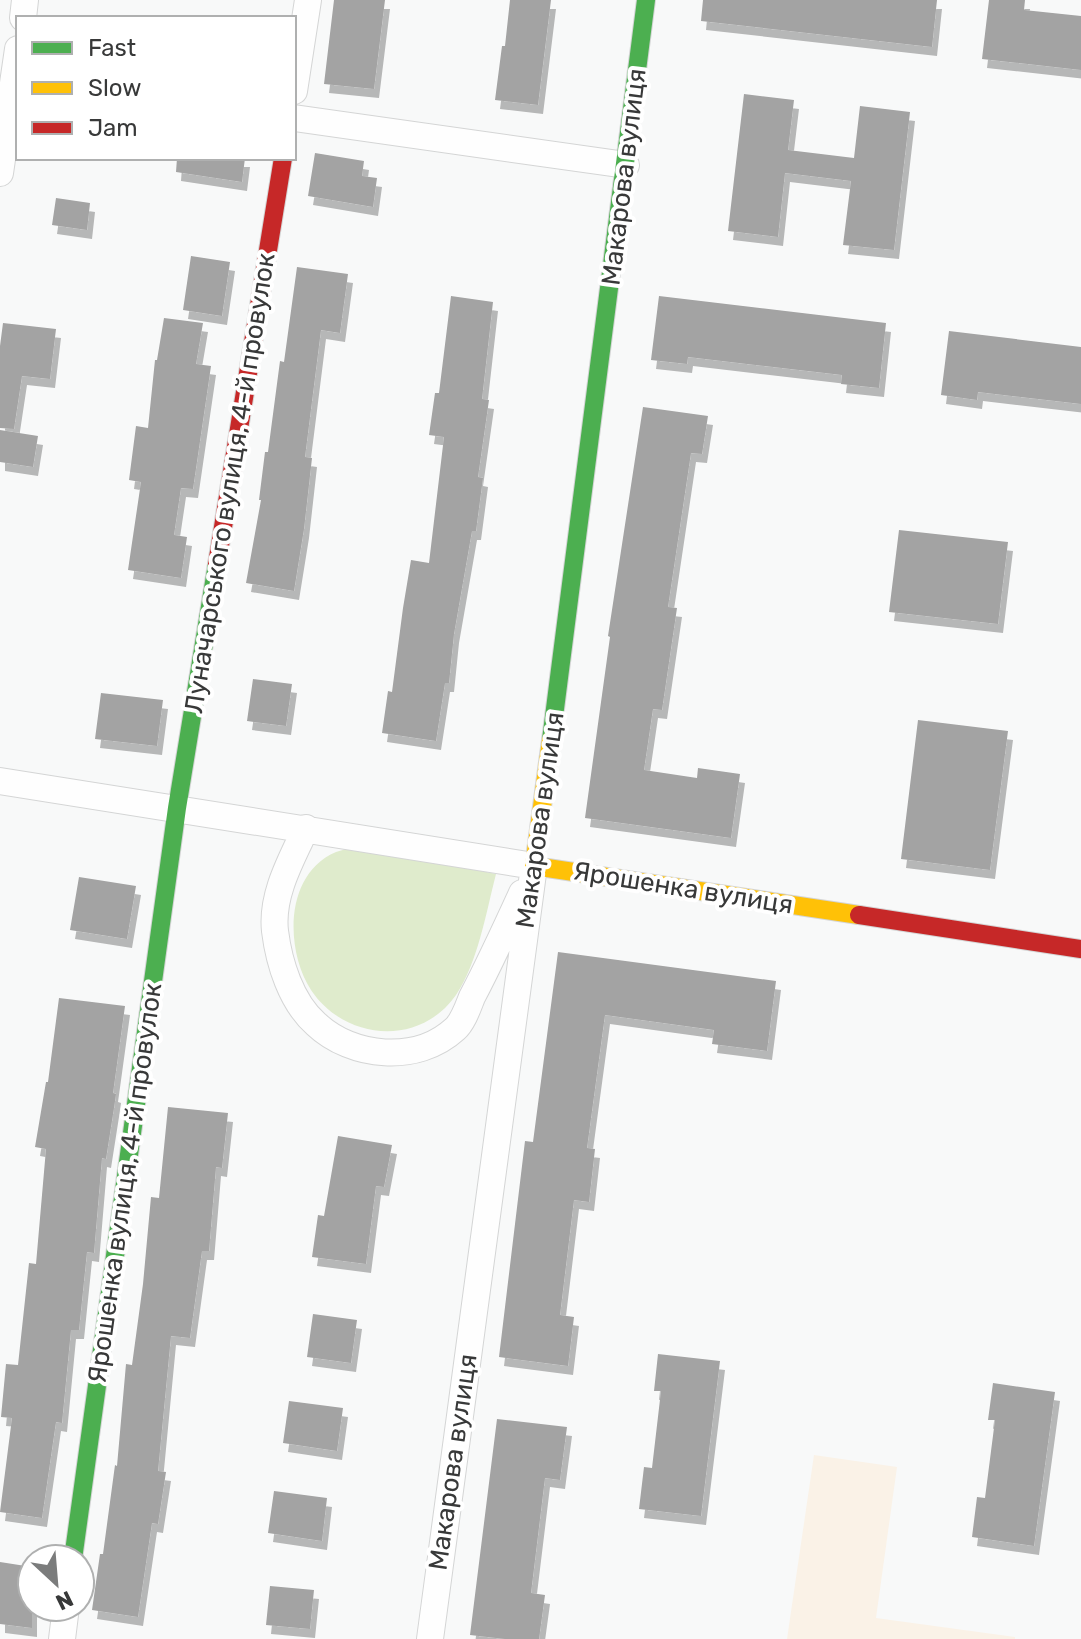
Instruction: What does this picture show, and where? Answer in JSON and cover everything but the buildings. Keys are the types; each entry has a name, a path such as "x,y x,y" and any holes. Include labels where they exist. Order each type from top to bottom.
{"street":[{"path":"296,78 308,0"},
{"name":"Макарова вулиця","path":"430,1639 646,0"},
{"path":"0,173 13,63"},
{"path":"296,118 626,165"},
{"name":"Луначарського вулиця, 4-й провулок","path":"177,808 283,160"},
{"name":"Ярошенка вулиця","path":"0,781 1081,949"},
{"name":"Ярошенка вулиця, 4-й провулок","path":"75,1543 177,808"},
{"path":"306,828 276,898 275,929 283,968 297,999 315,1024 342,1042 370,1052 404,1052 431,1045 457,1028 534,866"}],"shaded area":[{"path":"814,1455 897,1467 876,1618 1015,1639 787,1639"}],"green space":[{"path":"354,847 496,874 480,937 464,982 441,1012 403,1030 362,1028 343,1020 311,990 297,955 294,914 306,877 319,863 336,852"}],"traffic: fast":[{"path":"551,740 646,0"},
{"path":"75,1543 177,808 217,564"}],"traffic: slow":[{"path":"551,740 534,866 859,915"}],"traffic: jam":[{"path":"217,564 283,160"},
{"path":"859,915 1081,949"}]}
